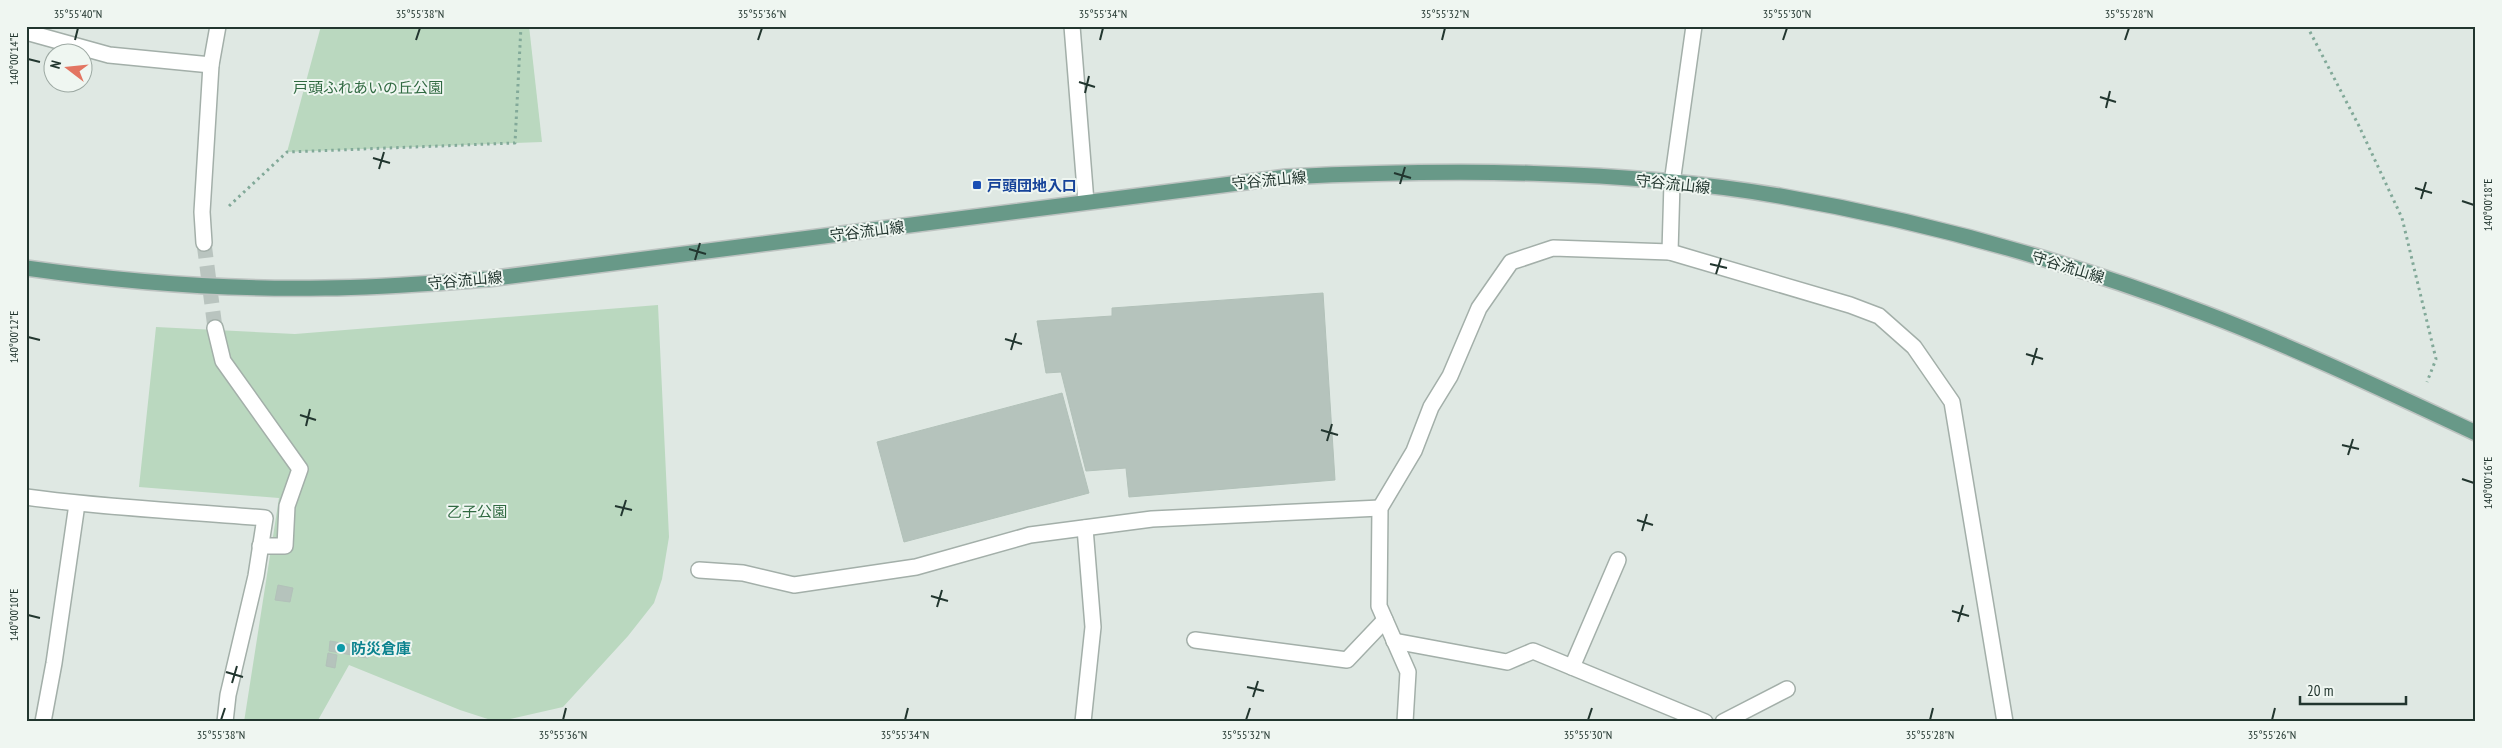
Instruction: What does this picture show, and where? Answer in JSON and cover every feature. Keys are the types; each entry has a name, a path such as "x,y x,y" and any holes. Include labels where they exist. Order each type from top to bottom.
{"main road":[{"name":"守谷流山線","path":"26,268 225,287 326,288 404,285 488,279 1286,177 1373,173 1474,172 1672,183 1777,196 1867,212 2043,259 2126,285 2204,313 2284,345 2476,433"}],"street":[{"path":"204,243 202,212 211,65 218,26"},
{"path":"1072,26 1086,202"},
{"path":"1670,252 1672,183 1694,26"},
{"path":"26,32 110,55 211,65"},
{"path":"1405,722 1408,672 1379,606 1380,508 1414,451 1431,407 1450,376 1480,308 1511,262 1553,248 1670,252 1850,305 1880,316 1914,347 1952,402 2005,722"},
{"path":"215,328 223,361 300,469 286,506 285,546 260,546"},
{"path":"26,497 77,504 163,508 265,518 225,722"},
{"path":"43,722 54,663 77,504"},
{"path":"699,570 743,573 794,586 916,567 1030,534 1152,520 1380,508"},
{"path":"1083,722 1093,627 1085,528"},
{"path":"1572,667 1618,560"},
{"path":"1195,640 1347,660 1385,620"},
{"path":"1394,642 1507,662 1533,651 1705,722"},
{"path":"1723,722 1787,689"}],"path":[{"path":"202,212 227,209 287,152 515,143 521,26"},
{"path":"2307,26 2359,126 2402,218 2436,359 2417,406"}],"green space":[{"name":"戸頭ふれあいの丘公園","path":"321,26 529,26 542,142 287,152"},
{"name":"乙子公園","path":"658,305 669,537 662,579 654,603 628,636 563,707 497,722 460,710 349,665 317,722 244,722 279,498 139,487 156,327 295,334"}],"building":[{"path":"1323,293 1335,480 1129,497 1126,468 1086,471 1061,372 1046,373 1037,321 1112,316 1112,308"},
{"path":"1062,393 1089,493 904,542 877,442"},
{"path":"278,585 293,588 290,602 275,600"},
{"name":"防災倉庫","path":"330,641 354,645 352,655 329,651"},
{"path":"356,645 369,648 368,658 354,656"},
{"path":"328,653 337,655 335,668 326,666"}],"tunnel":[{"path":"204,243 215,328"}],"place":[{"name":"戸頭団地入口","path":"977,185"},
{"name":"防災倉庫","path":"341,648"}]}
